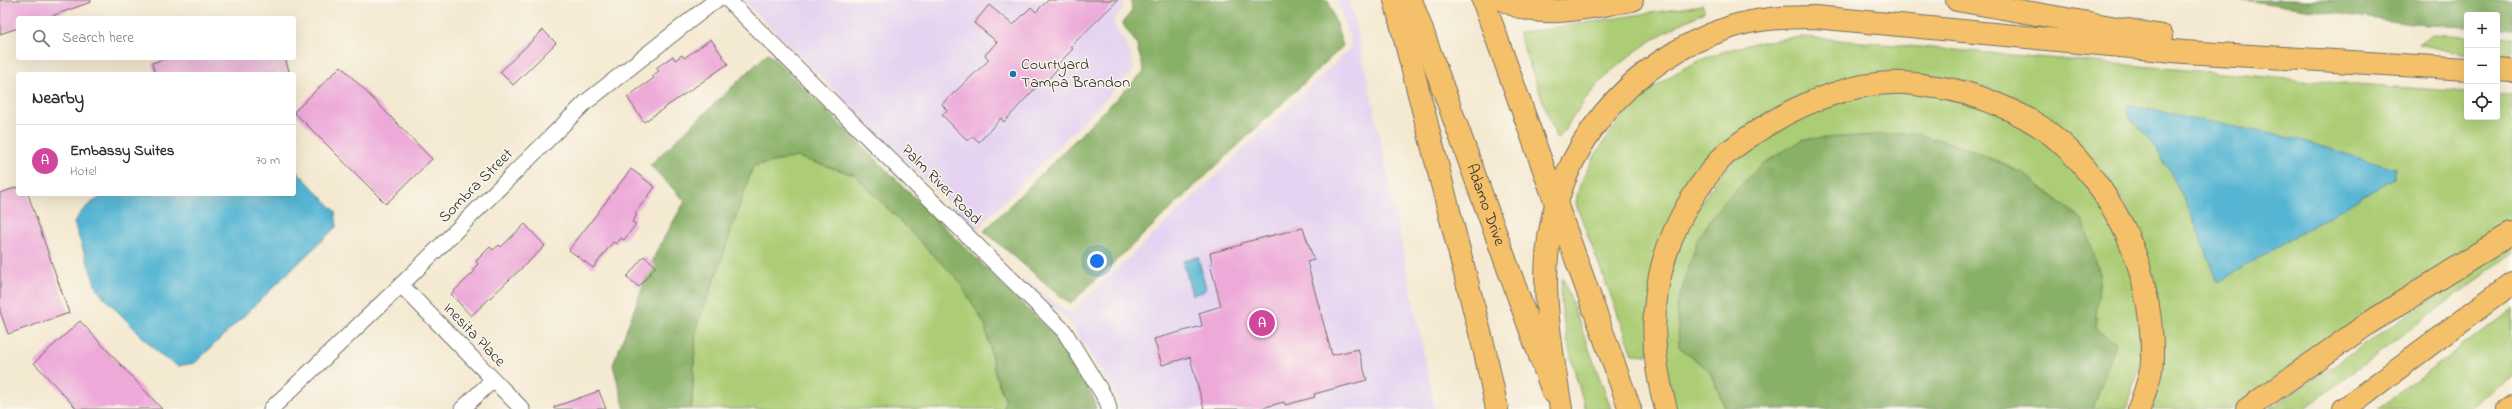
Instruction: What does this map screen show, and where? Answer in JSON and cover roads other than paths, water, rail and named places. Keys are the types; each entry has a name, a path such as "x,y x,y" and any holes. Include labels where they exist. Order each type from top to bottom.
{"main road":[{"path":"1395,0 1485,352 1497,409"},
{"name":"Adamo Drive","path":"1411,0 1560,409"},
{"path":"1483,0 1630,409"},
{"path":"1504,0 1519,8 1536,12 1632,0"},
{"path":"1957,0 2299,60"},
{"path":"1560,409 1546,283 1547,256 1556,204 1577,152 1595,123 1633,82 1688,44 1732,26 1760,20 1786,17 1835,18 2299,60 2464,69"},
{"path":"2500,70 2512,71"},
{"path":"1666,409 1658,380 1653,330 1661,267 1673,234 1686,207 1703,182 1722,157 1747,137 1797,107 1846,90 1902,83 1959,90 2009,109 2059,140 2104,192 2132,242 2146,295 2152,361 2139,409"},
{"path":"2247,409 2369,323 2512,233"},
{"path":"2344,409 2512,283"},
{"path":"1485,352 1505,409"},
{"path":"2508,409 2512,406"}],"street":[{"name":"Sombra Street","path":"271,409 401,285 586,102 716,0"},
{"name":"Palm River Road","path":"728,0 1064,331 1107,401 1110,409"},
{"name":"Inesita Place","path":"401,285 522,409"},
{"path":"462,409 493,380"}],"water":[{"path":"2127,105 2301,140 2395,169 2394,178 2218,282 2192,217 2170,172 2143,132 2128,116"},
{"path":"296,170 335,211 337,226 195,363 178,366 161,356 97,290 74,223 84,209 105,196 296,196"},
{"path":"1198,257 1206,288 1203,292 1192,295 1183,261"}],"place":[{"name":"Courtyard Tampa Brandon","path":"1013,74"},
{"name":"Embassy Suites","path":"1262,323"}]}
